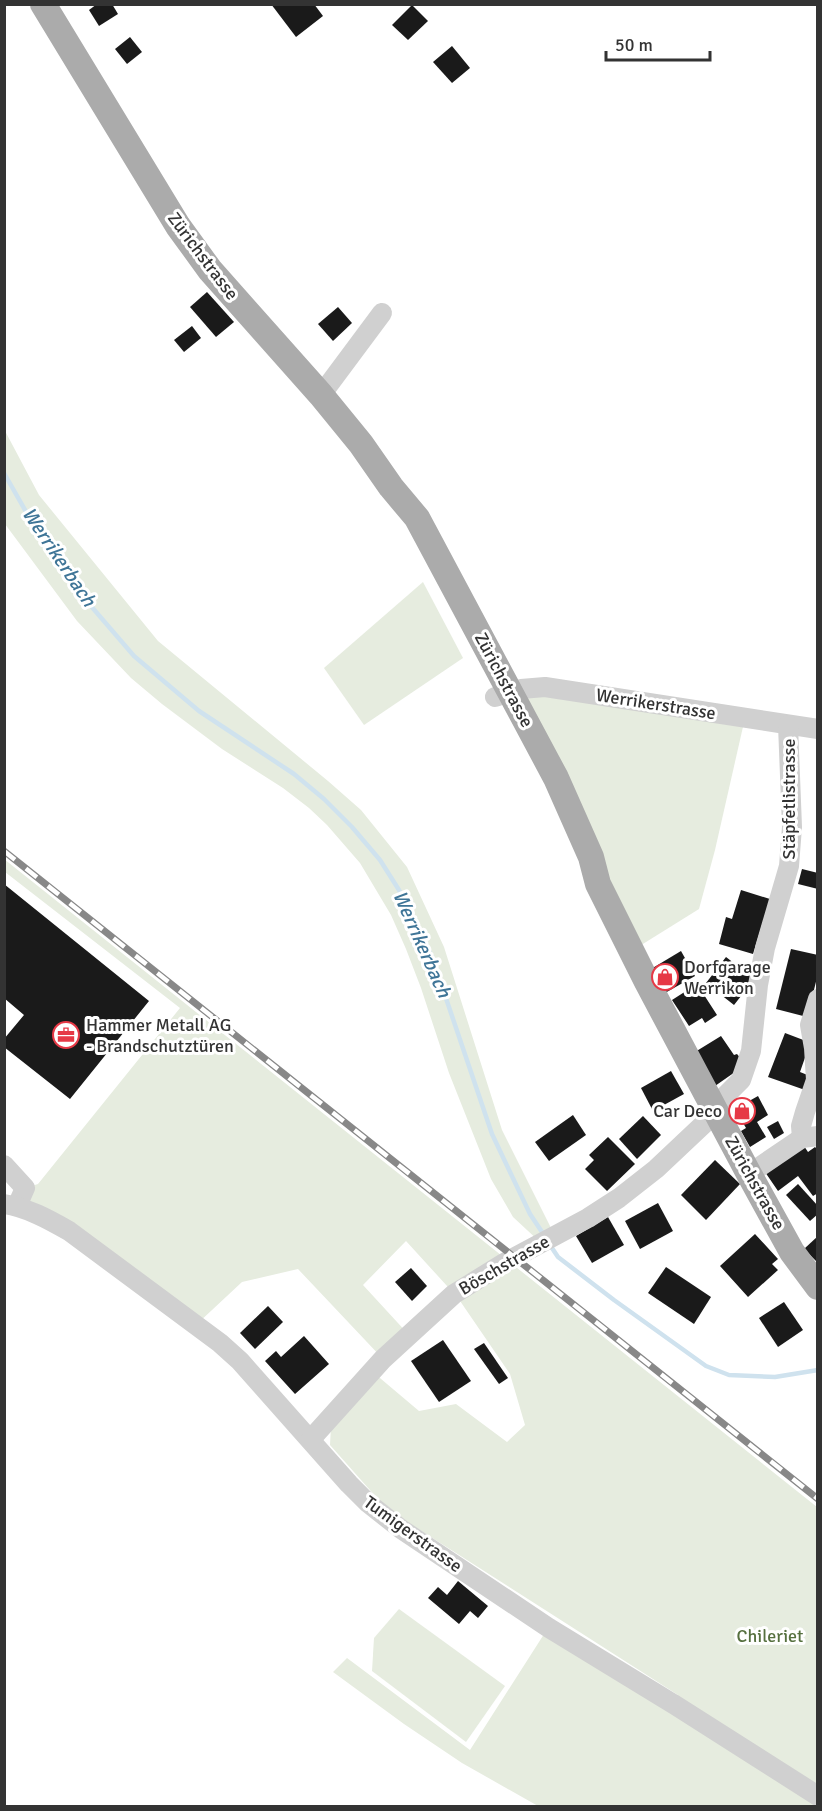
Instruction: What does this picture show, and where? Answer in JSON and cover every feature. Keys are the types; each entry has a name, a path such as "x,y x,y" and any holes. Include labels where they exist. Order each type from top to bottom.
{"main road":[{"name":"Zürichstrasse","path":"43,4 178,226 210,270 362,444 391,487 406,524 503,694 586,870 598,884 647,982 792,1252 818,1287"}],"street":[{"path":"321,395 382,313"},
{"name":"Werrikerstrasse","path":"503,694 545,687 818,729"},
{"name":"Stäpfetlistrasse","path":"715,1110 720,1101 741,1080 751,1051 758,985 765,948 789,866 792,827 788,725"},
{"path":"749,1174 810,1137 801,1126 816,1080 810,1025 818,999"},
{"name":"Böschstrasse","path":"311,1439 383,1359 454,1294 619,1198 656,1169 708,1120 715,1110"},
{"path":"4,1165 15,1199"},
{"name":"Tumigerstrasse","path":"15,1199 69,1231 213,1337 240,1361 349,1484 368,1503 401,1528 549,1628 818,1796"}],"green space":[{"path":"4,429 39,495 158,641 361,810 407,867 444,947 502,1130 555,1236 541,1243 513,1217 491,1179 449,1073 406,949 391,915 360,863 309,808 283,788 222,749 131,678 77,621 5,524"},
{"path":"423,582 463,658 364,725 324,668"},
{"path":"521,689 745,718 699,909 630,952"},
{"name":"Chileriet","path":"4,859 817,1507 817,1786 675,1705 678,1695 409,1523 377,1498 330,1445 331,1426 374,1373 419,1411 456,1404 507,1442 525,1425 510,1374 458,1298 406,1241 363,1285 409,1335 383,1359 298,1269 242,1282 197,1324 17,1206 25,1188 38,1184 180,1008 5,872"},
{"path":"399,1609 505,1686 466,1742 372,1671 374,1638"},
{"path":"546,1631 817,1803 817,1806 538,1806 462,1763 333,1672 347,1658 470,1750"}],"building":[{"path":"97,4 112,4 118,14 99,26 89,10"},
{"path":"271,4 314,4 323,16 296,37"},
{"path":"412,5 428,21 408,40 392,25"},
{"path":"130,37 142,52 127,64 115,49"},
{"path":"452,46 470,68 452,83 433,62"},
{"path":"207,292 234,322 216,337 190,307"},
{"path":"338,307 352,323 333,341 318,324"},
{"path":"192,326 201,338 184,352 174,340"},
{"path":"802,869 818,873 818,889 798,884"},
{"path":"4,884 149,1001 70,1099 4,1047 4,1039 24,1015 4,998"},
{"path":"741,890 770,899 753,954 719,944 726,917 732,919"},
{"path":"791,949 818,955 818,974 807,1017 776,1009"},
{"path":"681,951 695,976 665,993 651,969"},
{"path":"726,957 752,977 734,1005 706,983"},
{"path":"697,984 717,1015 705,1023 702,1018 689,1026 672,1000"},
{"path":"785,1033 806,1041 808,1049 800,1072 810,1076 805,1090 768,1077"},
{"path":"721,1036 734,1055 737,1054 742,1060 735,1072 715,1086 695,1052"},
{"path":"671,1071 684,1094 653,1111 641,1088"},
{"path":"758,1096 768,1115 757,1122 766,1137 750,1147 741,1131 746,1128 735,1109"},
{"path":"573,1115 586,1135 549,1161 535,1142"},
{"path":"643,1116 661,1135 637,1159 619,1139"},
{"path":"778,1121 784,1133 774,1139 767,1127"},
{"path":"608,1137 635,1164 607,1191 585,1169 594,1160 589,1155"},
{"path":"804,1146 808,1152 815,1147 818,1150 818,1193 813,1196 798,1176 778,1191 765,1172"},
{"path":"715,1160 740,1184 706,1220 681,1195"},
{"path":"798,1184 818,1206 818,1214 810,1221 786,1195"},
{"path":"658,1203 673,1231 640,1249 625,1221"},
{"path":"608,1217 624,1245 592,1263 576,1236"},
{"path":"755,1234 778,1259 772,1264 778,1270 748,1297 720,1266"},
{"path":"818,1236 818,1263 804,1249"},
{"path":"666,1267 711,1297 694,1324 648,1293"},
{"path":"411,1268 427,1286 412,1301 395,1282"},
{"path":"784,1302 803,1330 778,1347 759,1318"},
{"path":"268,1306 283,1322 255,1349 240,1333"},
{"path":"304,1336 329,1364 295,1394 265,1361 276,1351 281,1357"},
{"path":"443,1340 471,1381 439,1402 411,1361"},
{"path":"484,1343 508,1378 499,1384 474,1349"},
{"path":"458,1581 488,1606 478,1618 470,1611 459,1624 428,1598 438,1587 447,1595"}],"waterway":[{"name":"Werrikerbach","path":"4,473 37,531 78,591 134,656 199,711 294,774 324,799 380,860 399,890 432,957 492,1134 530,1214 544,1235"},
{"name":"Werrikerbach","path":"550,1245 558,1257 706,1366 729,1375 775,1377 818,1370"}],"railway":[{"path":"4,851 818,1499"}],"place":[{"name":"Dorfgarage Werrikon","path":"665,977"},
{"name":"Hammer Metall AG - Brandschutztüren","path":"66,1035"},
{"name":"Car Deco","path":"742,1111"}]}
